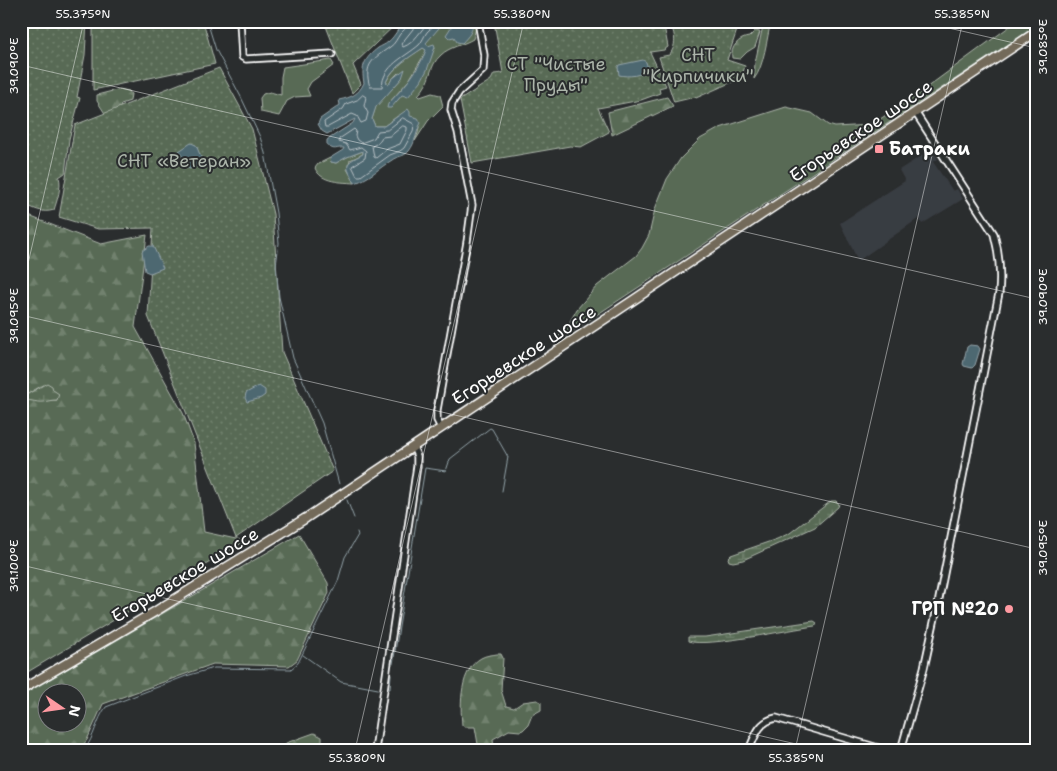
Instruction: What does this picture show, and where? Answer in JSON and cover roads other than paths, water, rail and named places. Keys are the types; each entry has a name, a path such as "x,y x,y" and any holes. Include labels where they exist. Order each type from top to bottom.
{"main road":[{"name":"Егорьевское шоссе","path":"21,690 156,611 306,518 1036,32"}],"street":[{"path":"240,21 242,57 246,59 332,54"},
{"path":"441,428 437,420 437,410 472,205 458,132 451,110 452,103 459,92 483,70 484,55 478,21"},
{"path":"901,750 924,668 938,604 999,293 1000,278 998,248 994,234 915,112"},
{"path":"375,750 417,466 417,456 412,447"},
{"path":"749,750 764,723 769,719 776,718 885,750"}],"water":[{"path":"407,21 445,21 426,43 428,46 434,44 435,47 421,81 408,97 402,95 391,108 387,108 388,104 415,72 426,50 423,48 392,72 386,82 389,84 392,79 405,69 402,78 376,107 372,119 375,126 384,126 408,109 410,116 418,118 421,123 413,144 407,153 355,183 348,166 352,160 363,154 363,151 336,163 331,162 330,158 344,148 332,148 327,145 327,140 353,123 355,119 327,134 322,131 318,124 320,119 340,105 339,100 357,93 364,83 363,67 369,56 391,40"},
{"path":"455,21 471,21 472,28 469,36 462,43 457,42 454,37 449,38 446,35"},
{"path":"643,60 646,62 648,69 642,73 627,76 619,75 619,65"},
{"path":"191,143 196,145 203,162 201,165 189,169 179,151"},
{"path":"149,246 153,246 163,268 150,273 145,271 142,251"},
{"path":"970,345 978,346 980,349 975,365 972,368 963,364 967,347"},
{"path":"259,386 265,390 265,395 247,402 245,398 246,393"}],"waterway":[{"path":"207,21 216,50 241,97 260,137 265,153 276,213 279,243 276,266 279,297 293,358 322,423 339,484"},
{"path":"393,664 425,468 446,471 450,459 490,428 508,457 502,491"},
{"path":"347,500 354,518"},
{"path":"84,750 91,740 106,707 186,676 214,668 291,669 298,663 338,581 345,557 358,535 357,532"},
{"path":"303,655 341,682 378,689"},
{"path":"388,689 390,689 391,674"}],"place":[{"name":"Батраки","path":"879,149"},
{"name":"ГРП №20","path":"1009,609"}],"park label":[{"name":"СНТ \"Кирпичики\"","path":"698,65"},
{"name":"СТ \"Чистые Пруды\"","path":"556,74"},
{"name":"СНТ «Ветеран»","path":"184,161"}]}
